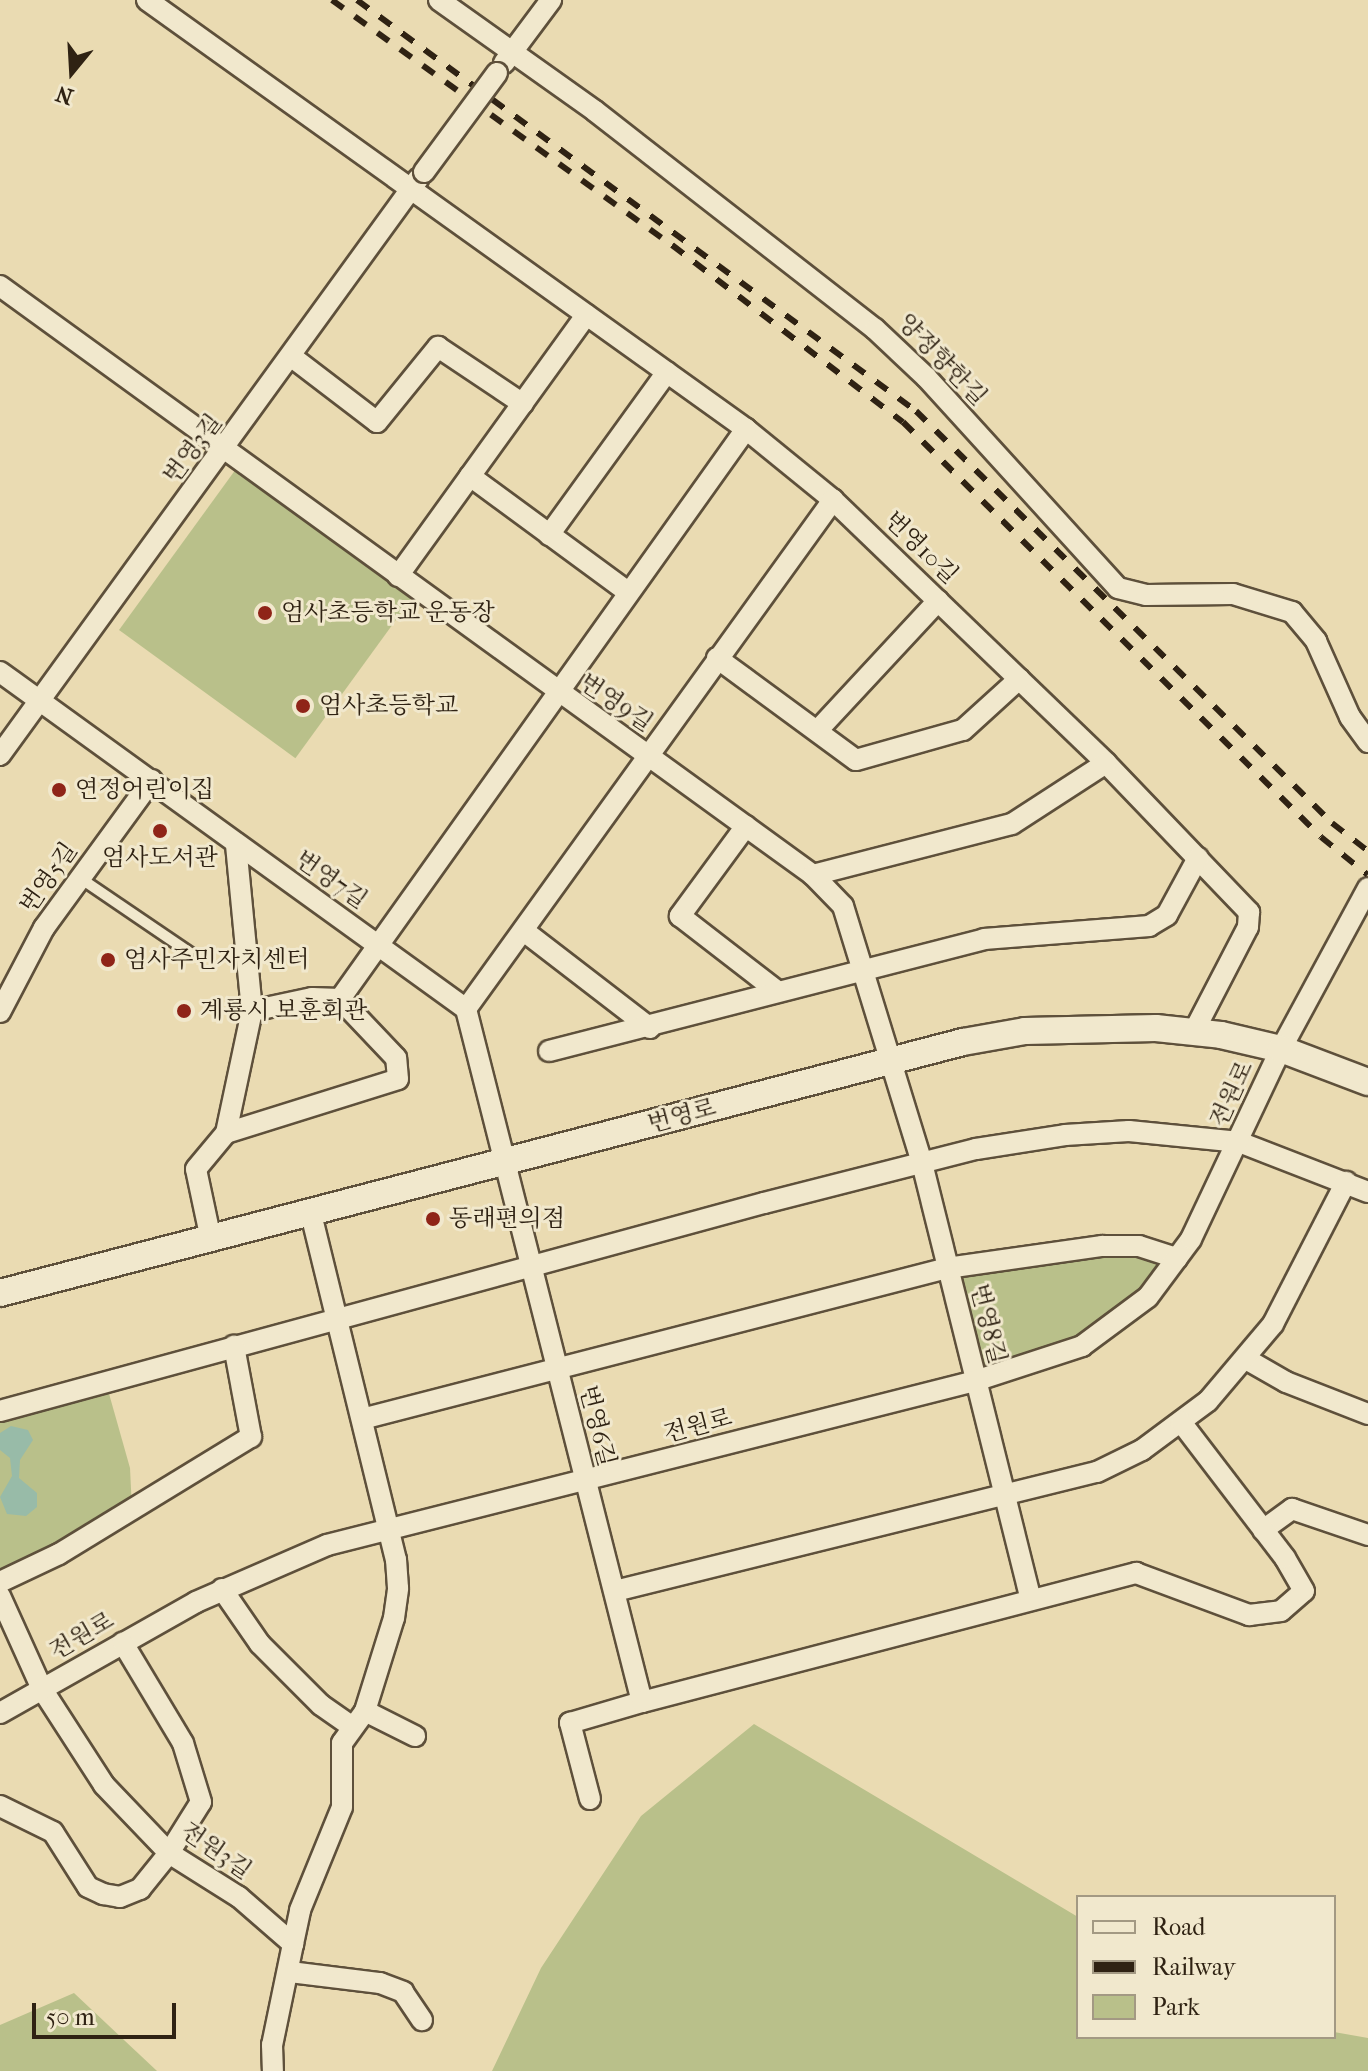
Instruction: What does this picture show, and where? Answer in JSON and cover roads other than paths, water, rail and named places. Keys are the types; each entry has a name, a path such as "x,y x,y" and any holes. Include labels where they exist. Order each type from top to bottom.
{"street":[{"name":"번영10길","path":"147,0 746,429 833,500 1106,763 1249,912 1248,927 1194,1031"},
{"name":"양정향한길","path":"439,0 686,180 875,329 926,377 1118,588 1146,595 1233,594 1292,612 1316,641 1350,717 1368,742"},
{"path":"512,54 551,0"},
{"name":"번영3길","path":"0,755 512,54"},
{"name":"번영9길","path":"0,286 557,694 813,875 843,906 892,1061"},
{"path":"398,576 586,315"},
{"path":"292,357 377,422 438,347 523,404"},
{"path":"549,535 667,372"},
{"path":"340,999 746,429"},
{"path":"470,476 629,593"},
{"path":"506,1163 466,1009 833,500"},
{"path":"817,731 938,601"},
{"path":"717,658 856,760 963,730 1019,679"},
{"name":"번영7길","path":"0,672 40,697 236,845 466,1009"},
{"path":"813,875 1012,824 1106,763"},
{"name":"번영5길","path":"0,1012 44,928 152,780"},
{"path":"746,826 680,916 777,991"},
{"path":"210,1235 196,1169 226,1133 252,1011 236,845"},
{"path":"549,1051 650,1028 777,991 984,939 1149,926 1167,915 1198,858"},
{"name":"전원로","path":"0,1713 222,1589 314,1550 975,1381 1082,1346 1148,1297 1177,1258 1239,1142 1281,1049 1368,888"},
{"path":"524,931 650,1028"},
{"path":"226,1133 398,1079 396,1058 340,999 312,998 252,1011"},
{"name":"번영로","path":"0,1293 210,1235 506,1163 892,1061 1025,1031 1194,1031 1281,1049 1368,1082"},
{"name":"번영8길","path":"892,1061 922,1163 1031,1600"},
{"path":"0,1411 976,1149 1095,1132 1239,1142 1368,1192"},
{"name":"번영6길","path":"506,1163 556,1371 642,1702"},
{"path":"615,1591 1004,1497 1119,1463 1181,1422 1246,1359 1273,1324 1346,1182"},
{"path":"273,2071 272,2045 290,1972 300,1910 342,1807 342,1743 358,1719 396,1603 396,1560 310,1210"},
{"path":"362,1419 947,1268 1102,1246 1139,1246 1177,1258"},
{"path":"0,1582 59,1554 251,1437 234,1346"},
{"path":"1246,1359 1286,1382 1367,1410"},
{"path":"590,1799 570,1723 642,1702 1136,1573 1249,1615 1281,1611 1304,1591 1263,1530 1181,1422"},
{"path":"1263,1530 1292,1509 1368,1535"},
{"path":"222,1589 260,1644 321,1705 415,1736"},
{"name":"전원3길","path":"0,1596 42,1689 104,1785 169,1853 239,1897 293,1944"},
{"path":"0,1806 53,1832 88,1887 103,1894 120,1897 140,1889 169,1853 201,1802 183,1743 123,1643"},
{"path":"290,1972 380,1983 403,1992 422,2020"}],"lane":[{"path":"80,878 189,952"}],"railway":[{"path":"332,0 672,245 903,422 1321,837 1368,875"},
{"path":"357,0 916,411 1332,823 1368,851"}],"place":[{"name":"엄사초등학교 운동장","path":"265,613"},
{"name":"엄사초등학교","path":"303,706"},
{"name":"연정어린이집","path":"59,790"},
{"name":"엄사도서관","path":"160,831"},
{"name":"엄사주민자치센터","path":"108,960"},
{"name":"계룡시 보훈회관","path":"184,1011"},
{"name":"동래편의점","path":"433,1219"}]}
